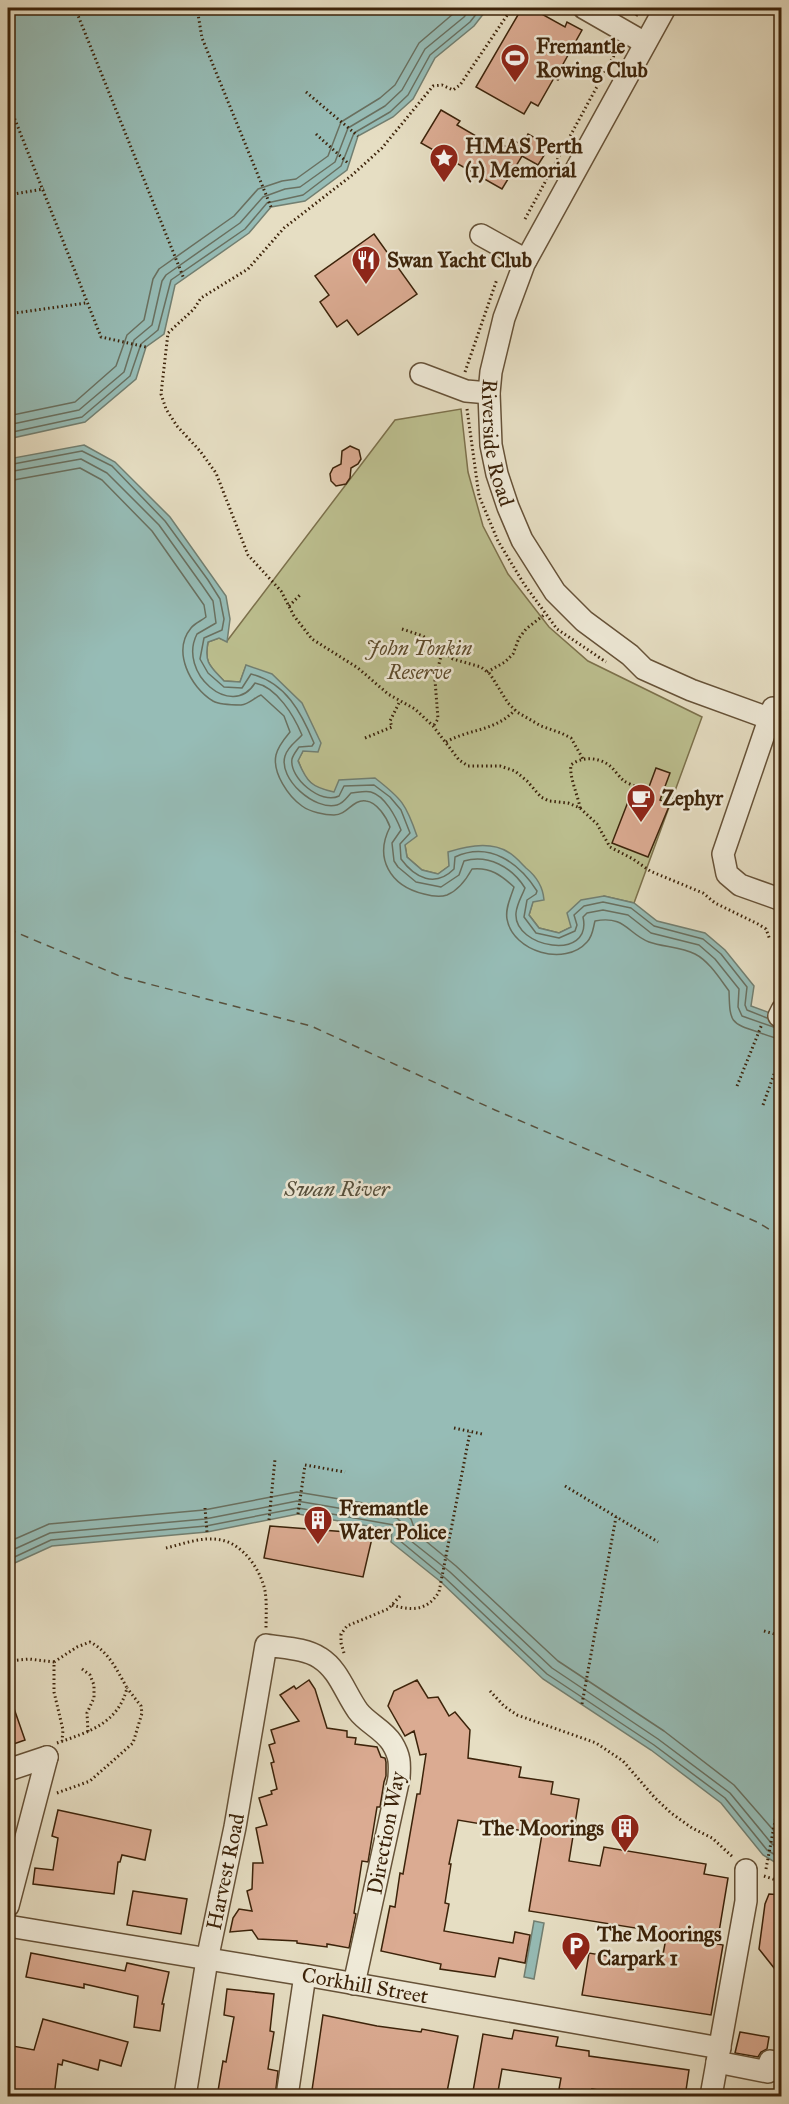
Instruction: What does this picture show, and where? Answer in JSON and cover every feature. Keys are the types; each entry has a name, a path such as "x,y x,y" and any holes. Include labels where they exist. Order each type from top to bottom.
{"street":[{"path":"584,8 645,43"},
{"name":"Riverside Road","path":"665,8 518,256 491,372 489,393 491,445 497,474 508,507 535,563 555,592 621,660 654,659 776,715"},
{"path":"481,235 518,256"},
{"path":"421,374 466,391 489,393"},
{"path":"776,715 752,771 723,854 727,874 740,885 782,900"},
{"name":"Direction Way","path":"266,1645 305,1651 328,1663 345,1686 358,1711 390,1740 400,1759 399,1778 354,1984"},
{"name":"Harvest Road","path":"185,2097 207,1960 235,1827 266,1645"},
{"path":"8,1906 47,1757"},
{"path":"8,1770 47,1757"},
{"path":"715,2096 726,2007 746,1901 755,1873"},
{"name":"Corkhill Street","path":"8,1926 354,1984 719,2055 768,2072 770,2061 782,2063"},
{"path":"287,2097 305,1975"}],"path":[{"path":"75,8 184,279"},
{"path":"197,8 202,38 271,207"},
{"path":"512,8 460,85 453,90 442,85 433,86 382,148 351,176 284,228 248,268 201,297 194,309 168,333 161,394 166,409 177,426 216,473 248,555 281,591 312,639 358,668 388,694 415,709 433,726 459,760 468,766 500,766 515,771 541,797 580,808 597,824 610,847 650,871 703,893 715,903 751,920 766,929 770,940"},
{"path":"525,219 582,111 641,8"},
{"path":"306,92 358,136"},
{"path":"8,102 101,337 146,347"},
{"path":"316,134 349,164"},
{"path":"8,195 44,189"},
{"path":"518,256 494,285 465,373 470,439 479,496 498,541 524,584 557,629 621,660"},
{"path":"8,314 86,303"},
{"path":"289,606 300,595"},
{"path":"487,672 505,662 513,654 519,638 526,629 546,614"},
{"path":"402,629 423,636 453,659 481,667 515,710 541,726 571,738 583,759"},
{"path":"433,726 438,719 435,680 442,652"},
{"path":"364,738 392,727 390,721 400,701"},
{"path":"446,742 496,725 515,710"},
{"path":"580,808 570,771 570,765 577,759 596,759 610,766 625,782 637,787"},
{"path":"737,1086 775,1016"},
{"path":"763,1105 782,1052"},
{"path":"454,1428 482,1434"},
{"path":"392,1605 406,1609 423,1608 433,1602 439,1592 470,1432"},
{"path":"269,1520 275,1459"},
{"path":"298,1514 305,1465 345,1472"},
{"path":"565,1486 658,1542"},
{"path":"205,1508 207,1532"},
{"path":"582,1704 616,1517"},
{"path":"166,1548 197,1540 221,1540 239,1547 254,1565 265,1590 266,1645"},
{"path":"328,1663 345,1656 340,1643 341,1634 347,1626 388,1609 402,1594"},
{"path":"764,1631 782,1636"},
{"path":"8,1661 29,1659 54,1662 77,1647 90,1642 100,1647 141,1706 134,1743 90,1781 35,1799"},
{"path":"54,1662 54,1692 63,1730 62,1741"},
{"path":"82,1669 90,1675 94,1685 94,1698 87,1713 88,1732"},
{"path":"47,1757 48,1746 88,1732 108,1719 127,1688"},
{"path":"490,1691 504,1706 517,1714 596,1743 623,1761 671,1813 692,1828 712,1838 755,1873 782,1882"},
{"path":"755,1873 782,1784"}],"green space":[{"name":"John Tonkin Reserve","path":"461,409 468,472 483,526 508,574 549,627 588,661 702,717 634,903 604,896 572,927 559,933 539,928 529,915 533,901 449,866 438,874 422,870 407,857 405,845 335,793 316,788 304,776 298,760 303,751 246,666 240,682 224,681 212,668 207,655 208,642 219,638 227,641 395,420"}],"water":[{"path":"8,8 488,8 474,26 435,58 413,99 393,117 358,136 347,170 305,201 271,207 249,233 175,285 164,334 146,347 136,379 85,422 8,439"},
{"name":"Swan River","path":"84,445 115,462 170,517 226,596 230,619 227,642 219,638 208,642 208,660 215,672 224,681 240,682 246,665 272,674 302,703 321,743 318,752 303,751 298,761 311,783 334,792 339,780 375,778 397,797 410,816 417,836 405,845 407,857 422,870 438,874 449,866 448,852 470,846 494,847 511,854 533,875 542,891 544,900 533,902 529,915 539,928 559,933 571,927 567,913 581,900 604,896 634,903 657,921 705,933 725,950 754,986 751,1006 781,1017 781,1866 763,1855 721,1803 651,1750 543,1679 441,1582 391,1542 392,1530 298,1514 207,1532 52,1546 8,1566 8,459"},
{"path":"534,1921 544,1923 534,1979 524,1977"}],"building":[{"path":"522,8 531,8 565,27 567,22 582,30 562,66 565,68 558,80 554,78 538,106 531,102 524,114 476,87"},
{"path":"441,110 460,121 457,125 493,146 496,141 508,148 513,140 522,145 528,134 550,146 538,165 522,156 502,189 421,143"},
{"name":"Swan Yacht Club","path":"374,234 417,294 358,335 347,320 337,327 320,302 329,295 315,276"},
{"path":"350,446 359,450 361,459 351,468 350,478 346,484 336,486 331,481 330,474 333,468 341,464 342,451"},
{"name":"Zephyr","path":"656,768 670,773 660,800 670,804 648,857 612,843 633,789 646,795"},
{"name":"Fremantle Water Police","path":"270,1526 373,1534 363,1577 264,1558"},
{"path":"309,1680 315,1689 327,1728 347,1731 347,1737 356,1738 355,1744 377,1747 386,1762 386,1776 380,1807 377,1807 368,1862 362,1861 354,1913 356,1914 349,1948 327,1944 327,1947 297,1943 297,1941 258,1939 252,1930 230,1932 233,1918 239,1909 252,1911 247,1891 252,1889 253,1863 263,1863 256,1828 267,1825 259,1798 272,1794 271,1791 277,1789 271,1763 274,1762 269,1745 275,1743 271,1730 299,1721 280,1695 294,1686 296,1689"},
{"path":"417,1680 428,1698 438,1697 449,1716 455,1712 470,1730 468,1758 521,1767 519,1777 553,1782 551,1794 579,1799 569,1861 600,1866 604,1847 706,1864 704,1874 728,1878 717,1944 723,1945 711,2015 582,1995 589,1953 661,1965 667,1933 529,1911 542,1834 458,1820 449,1864 451,1864 445,1903 449,1904 444,1931 513,1943 515,1932 530,1935 525,1963 499,1958 495,1977 440,1969 441,1964 381,1951 390,1906 395,1907 400,1873 403,1874 426,1754 420,1755 414,1731 405,1736 388,1706 394,1691"},
{"path":"8,1697 10,1697 25,1740 8,1746"},
{"path":"58,1810 151,1830 145,1860 122,1855 118,1862 114,1894 33,1884 35,1868 53,1870 58,1838 52,1836"},
{"path":"133,1891 187,1899 181,1934 127,1925"},
{"path":"769,1894 782,1895 782,1978 759,1949 765,1904"},
{"path":"31,1953 125,1971 127,1963 169,1972 162,2004 164,2004 160,2031 134,2027 138,1996 84,1984 84,1988 26,1977"},
{"path":"227,1989 274,1994 270,2031 274,2032 268,2069 278,2071 275,2097 217,2097 234,2017 224,2015"},
{"path":"323,2015 377,2026 421,2032 422,2029 458,2036 446,2097 311,2097"},
{"path":"43,2019 128,2042 121,2066 100,2060 98,2070 63,2060 62,2065 58,2064 54,2097 8,2097 8,2070 13,2046 34,2050"},
{"path":"514,2030 558,2037 556,2046 589,2051 589,2056 689,2070 685,2097 638,2097 592,2089 592,2094 559,2089 561,2078 502,2069 497,2097 472,2097 483,2034 512,2039"},
{"path":"740,2032 769,2037 767,2049 758,2057 735,2053"}],"ferry route":[{"path":"8,929 122,977 311,1026 495,1110 757,1222 782,1237"}],"place":[{"name":"Fremantle Rowing Club","path":"515,84"},
{"name":"HMAS Perth (1) Memorial","path":"444,184"},
{"name":"Swan Yacht Club","path":"366,286"},
{"name":"Zephyr","path":"641,824"},
{"name":"Fremantle Water Police","path":"318,1546"},
{"name":"The Moorings","path":"625,1854"},
{"name":"The Moorings Carpark 1","path":"576,1972"}]}
